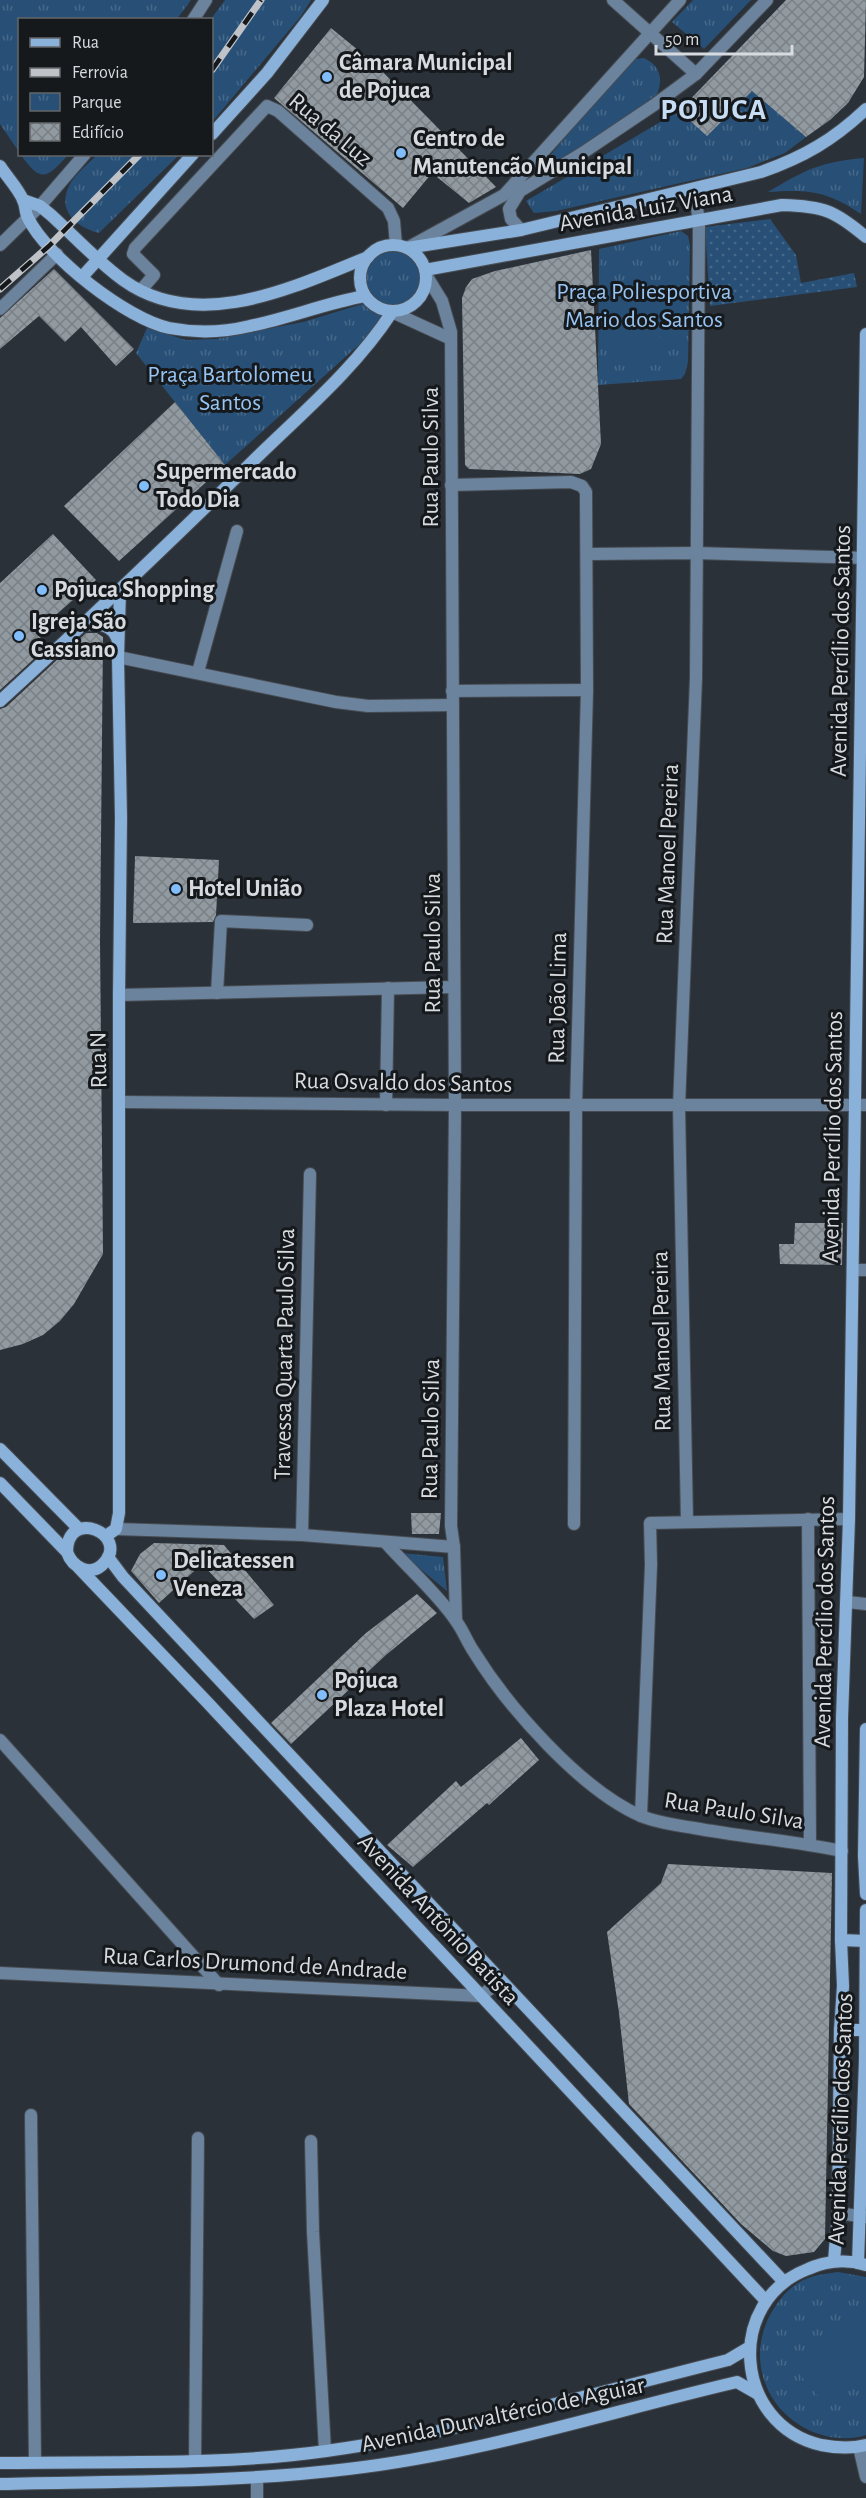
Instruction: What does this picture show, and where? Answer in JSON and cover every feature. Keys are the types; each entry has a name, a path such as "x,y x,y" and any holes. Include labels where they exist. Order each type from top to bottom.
{"street":[{"path":"194,18 206,0"},
{"path":"213,133 267,73 323,0"},
{"path":"613,0 696,74"},
{"path":"402,247 504,195 680,0"},
{"path":"521,230 512,219 509,209 520,191 581,154 696,74 767,0"},
{"name":"Rua da Luz","path":"141,290 154,275 135,258 133,254 135,248 267,106 278,111 388,208 402,247"},
{"name":"Avenida Luiz Viana","path":"40,206 124,281 177,303 206,306 285,291 368,257 386,246 402,247 521,230 694,189 792,160 819,147 866,109"},
{"path":"0,244 40,206 83,156"},
{"path":"82,277 192,156"},
{"path":"0,166 23,200 28,218 57,254 82,277 126,310 168,328 205,331 248,327 339,301 365,296"},
{"name":"Rua Manoel Pereira","path":"687,1521 679,1107 696,678 699,221 694,189"},
{"path":"23,200 40,206"},
{"name":"Avenida Luiz Viana","path":"425,272 782,206 823,209 843,217 866,237"},
{"path":"0,701 120,591 340,376 382,328 392,312 414,304 421,296 425,286 425,272 416,255 402,247"},
{"path":"0,309 57,254"},
{"path":"368,257 362,266 360,276 360,286 365,296 382,310 392,312 452,339"},
{"name":"Rua Paulo Silva","path":"425,272 442,301 452,339 455,1106 452,1526 456,1620"},
{"name":"Avenida Percílio dos Santos","path":"834,2262 838,2213 840,2030 843,1986 841,1940 842,1718 847,1602 853,1270 860,1106 866,334"},
{"name":"Rua João Lima","path":"452,485 571,482 582,486 586,492 587,690 576,1106 574,1524"},
{"path":"198,672 237,531"},
{"path":"588,554 696,553 865,558"},
{"name":"Rua N","path":"111,1533 119,1513 121,818 118,640 120,591"},
{"path":"83,625 103,625 113,631 118,640"},
{"path":"118,657 336,702 368,706 453,705"},
{"path":"452,691 587,690"},
{"path":"217,993 221,921 307,925"},
{"path":"119,995 454,987"},
{"path":"386,1105 388,988"},
{"name":"Rua Osvaldo dos Santos","path":"120,1102 455,1106 860,1106"},
{"name":"Travessa Quarta Paulo Silva","path":"302,1535 310,1174"},
{"path":"853,1270 866,1270"},
{"path":"0,1449 79,1529"},
{"name":"Avenida Antônio Batista","path":"0,1483 766,2301"},
{"path":"808,1518 810,1845"},
{"path":"642,1816 651,1565 650,1523 808,1518 849,1519"},
{"path":"67,1552 70,1539 79,1529 94,1528 111,1533 302,1535 386,1543 454,1546"},
{"path":"79,1568 92,1570 99,1568 108,1557 111,1533"},
{"name":"Rua Paulo Silva","path":"386,1543 456,1620 498,1687 546,1742 588,1785 614,1803 662,1823 842,1851"},
{"name":"Avenida Antônio Batista","path":"108,1557 123,1576 784,2282"},
{"path":"847,1602 866,1604"},
{"name":"Avenida Percílio dos Santos","path":"865,1889 866,1729"},
{"path":"0,1740 219,1985"},
{"path":"842,1882 865,1889"},
{"name":"Avenida Percílio dos Santos","path":"862,2264 866,1910"},
{"path":"841,1940 866,1941"},
{"name":"Rua Carlos Drumond de Andrade","path":"0,1974 481,1996"},
{"path":"481,1996 501,1980"},
{"path":"840,2030 866,2030"},
{"path":"31,2115 35,2462"},
{"path":"195,2460 198,2138"},
{"path":"311,2141 313,2232 325,2451"},
{"path":"838,2213 863,2216"},
{"path":"862,2264 834,2262 799,2272 784,2282 766,2301 756,2319 750,2347 753,2381 771,2415 789,2431 811,2442 826,2446 862,2446 866,2477"},
{"name":"Avenida Durvaltércio de Aguiar","path":"0,2463 265,2458 325,2451 447,2429 521,2411 728,2360 750,2347"},
{"name":"Avenida Durvaltércio de Aguiar","path":"0,2484 257,2477 349,2469 437,2456 737,2382 758,2394"},
{"path":"521,2411 525,2434"},
{"path":"257,2477 257,2498"}],"green space":[{"path":"0,0 191,0 178,18 18,18 18,151 0,124"},
{"path":"225,0 311,0 301,16 213,121 213,18"},
{"path":"693,0 751,0 704,49 672,22"},
{"path":"644,58 657,68 659,73 660,83 657,94 614,127 529,181 592,105 636,59"},
{"path":"724,66 806,137 785,153 747,168 556,211 534,213 526,201 679,111"},
{"path":"22,156 67,156 49,173 39,174"},
{"path":"96,156 178,156 99,233 76,222 67,210 66,195 71,182"},
{"path":"864,158 861,214 838,200 817,193 768,192 813,168"},
{"path":"770,219 796,255 801,283 854,273 857,287 710,306 705,227"},
{"name":"Praça Poliesportiva Mario dos Santos","path":"681,231 688,236 690,245 688,362 685,374 681,379 598,385 599,249"},
{"name":"Praça Bartolomeu Santos","path":"396,245 410,251 425,269 426,280 417,300 393,312 225,465 136,353 147,328 186,340 216,339 303,322 369,302 361,282 363,264 375,251"},
{"path":"661,280 660,365 614,365 612,281"},
{"path":"401,1553 443,1557 447,1591"},
{"path":"838,2272 866,2277 866,2435 860,2437 828,2437 800,2425 774,2401 761,2370 762,2335 769,2317 785,2294 793,2286 808,2278"},
{"path":"855,2307 866,2319 866,2366 823,2402 790,2363"}],"building":[{"path":"786,0 866,0 864,77 848,103 830,120 806,137 752,91 707,136 679,111"},
{"name":"Centro de Manutencão Municipal","path":"331,28 374,63 496,187 469,203 432,173 403,208 274,98"},
{"path":"591,250 601,444 591,469 580,474 469,469 465,465 462,298 466,287 472,279 495,271"},
{"path":"54,269 134,349 116,366 81,327 65,342 39,316 0,349 0,318"},
{"name":"Supermercado Todo Dia","path":"175,402 225,465 119,561 64,506"},
{"name":"Pojuca Shopping","path":"53,534 96,580 35,633 49,645 0,690 0,583"},
{"path":"86,633 97,633 103,637 100,941 103,1254 74,1304 60,1321 43,1335 23,1344 0,1350 0,709 6,707"},
{"name":"Hotel União","path":"135,856 219,860 216,915 213,922 133,923"},
{"path":"795,1223 843,1223 842,1265 780,1264 779,1244 794,1244"},
{"path":"411,1513 441,1513 439,1534 412,1534"},
{"path":"154,1543 224,1545 274,1605 254,1619 202,1564 159,1603 131,1571 140,1554"},
{"path":"417,1594 437,1613 386,1655 291,1744 271,1723 366,1633"},
{"path":"521,1738 539,1760 489,1805 487,1803 413,1867 387,1845 456,1781 461,1787"},
{"path":"668,1864 832,1873 825,2239 814,2252 786,2256 773,2251 741,2224 629,2104 607,1932 661,1883"}],"railway":[{"path":"213,69 261,0"},
{"path":"0,289 49,246 138,156"}],"place":[{"name":"Câmara Municipal de Pojuca","path":"327,77"},
{"name":"Centro de Manutencão Municipal","path":"401,153"},
{"name":"Supermercado Todo Dia","path":"144,486"},
{"name":"Pojuca Shopping","path":"42,590"},
{"name":"Igreja São Cassiano","path":"19,636"},
{"name":"Hotel União","path":"176,889"},
{"name":"Delicatessen Veneza","path":"161,1575"},
{"name":"Pojuca Plaza Hotel","path":"322,1695"}],"district":[{"name":"POJUCA","path":"714,110"}]}
